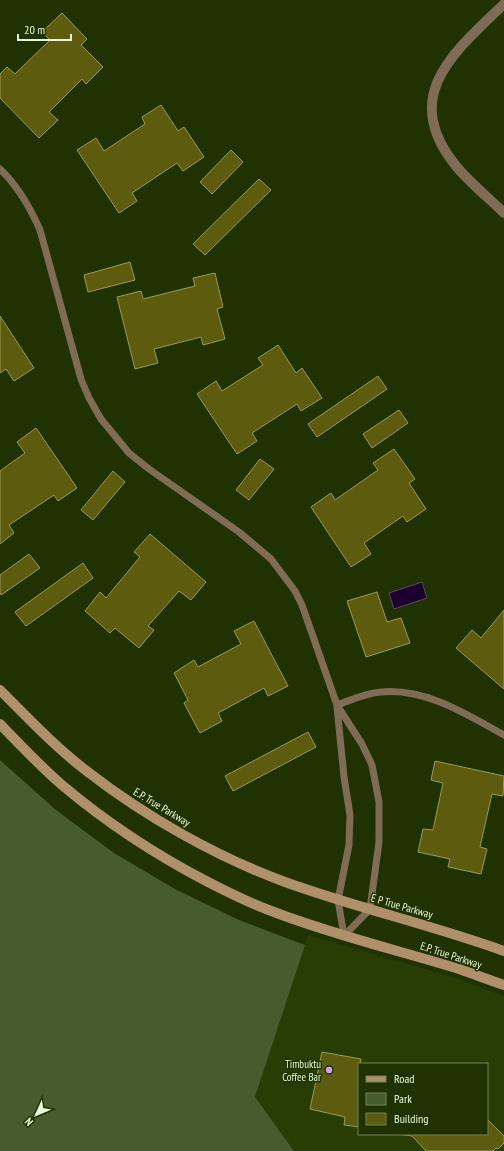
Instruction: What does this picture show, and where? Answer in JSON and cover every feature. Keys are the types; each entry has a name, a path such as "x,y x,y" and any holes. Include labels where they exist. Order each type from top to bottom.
{"main road":[{"name":"E.P. True Parkway","path":"0,690 43,733 88,772 137,807 177,831 230,859 284,882 338,900"},
{"path":"0,724 62,785 121,830 152,851 184,870 237,897 272,912 344,936"},
{"name":"E P True Parkway","path":"338,900 460,935"},
{"name":"E.P. True Parkway","path":"460,935 504,951"},
{"name":"E.P. True Parkway","path":"344,936 460,969 504,985"}],"street":[{"path":"504,4 473,34 448,62 433,91 432,113 435,129 445,151 457,167 504,213"}],"lane":[{"path":"0,169 20,191 31,209 40,230 81,379 89,398 101,419 129,453 149,469 239,532 271,559 295,591 302,605 337,705 362,744 372,765 379,802 379,842 370,909 344,936"},
{"path":"337,705 380,692 404,692 434,699 450,705 504,735"},
{"path":"337,705 344,777 350,815 349,844 338,900 344,936"}],"shaded area":[{"path":"422,582 427,598 394,609 389,593"},
{"path":"308,935 456,978 504,996 504,1151 294,1151 255,1098"}],"green space":[{"path":"0,760 56,810 114,853 175,889 239,920 305,945 255,1097 294,1151 0,1151"}],"building":[{"path":"62,13 87,39 81,45 103,67 86,84 82,79 49,112 58,120 39,138 0,98 0,74 7,67 15,74 50,40 42,32"},
{"path":"161,105 178,131 184,127 204,157 183,171 177,163 132,193 137,201 119,213 77,150 96,138 104,151 145,124 142,117"},
{"path":"231,150 243,162 212,194 200,182"},
{"path":"259,179 271,190 205,255 193,244"},
{"path":"130,262 135,280 88,292 84,275"},
{"path":"215,273 223,307 217,309 225,339 203,345 201,337 154,349 158,363 135,369 117,297 141,291 143,299 195,286 193,278"},
{"path":"0,316 34,368 14,381 6,369 0,373"},
{"path":"278,345 296,373 302,368 322,398 301,411 297,404 252,433 257,441 237,454 197,394 216,381 222,391 263,365 258,358"},
{"path":"378,376 387,389 317,437 308,424"},
{"path":"399,410 408,423 372,448 363,434"},
{"path":"36,428 77,488 58,501 54,495 9,525 14,533 0,544 0,471 25,453 17,442"},
{"path":"394,449 415,479 409,483 426,509 407,522 403,516 364,543 371,554 351,567 311,507 331,493 335,500 378,470 373,463"},
{"path":"260,459 274,469 249,500 236,490"},
{"path":"113,471 125,482 93,520 81,510"},
{"path":"150,534 206,582 191,600 179,591 148,626 154,630 139,648 115,628 110,633 85,611 100,592 106,598 140,557 134,552"},
{"path":"29,554 40,568 1,595 0,575"},
{"path":"83,563 93,578 26,626 15,612"},
{"path":"377,592 387,622 401,618 410,643 366,657 347,601"},
{"path":"504,610 504,689 456,648 472,630 481,638"},
{"path":"254,621 288,686 268,696 264,688 218,713 222,721 200,733 184,703 188,700 174,673 194,660 198,667 241,644 234,631"},
{"path":"308,732 316,747 233,791 225,776"},
{"path":"435,761 504,776 503,796 492,794 480,847 487,849 481,874 448,867 450,859 418,852 423,829 433,830 443,783 431,780"},
{"path":"322,1052 361,1059 360,1063 358,1063 358,1127 344,1125 345,1117 310,1109"},
{"path":"488,1120 504,1136 504,1143 498,1149 496,1148 493,1151 426,1151 412,1136 405,1135 488,1135"}],"place":[{"name":"Timbuktu Coffee Bar","path":"329,1070"}]}
